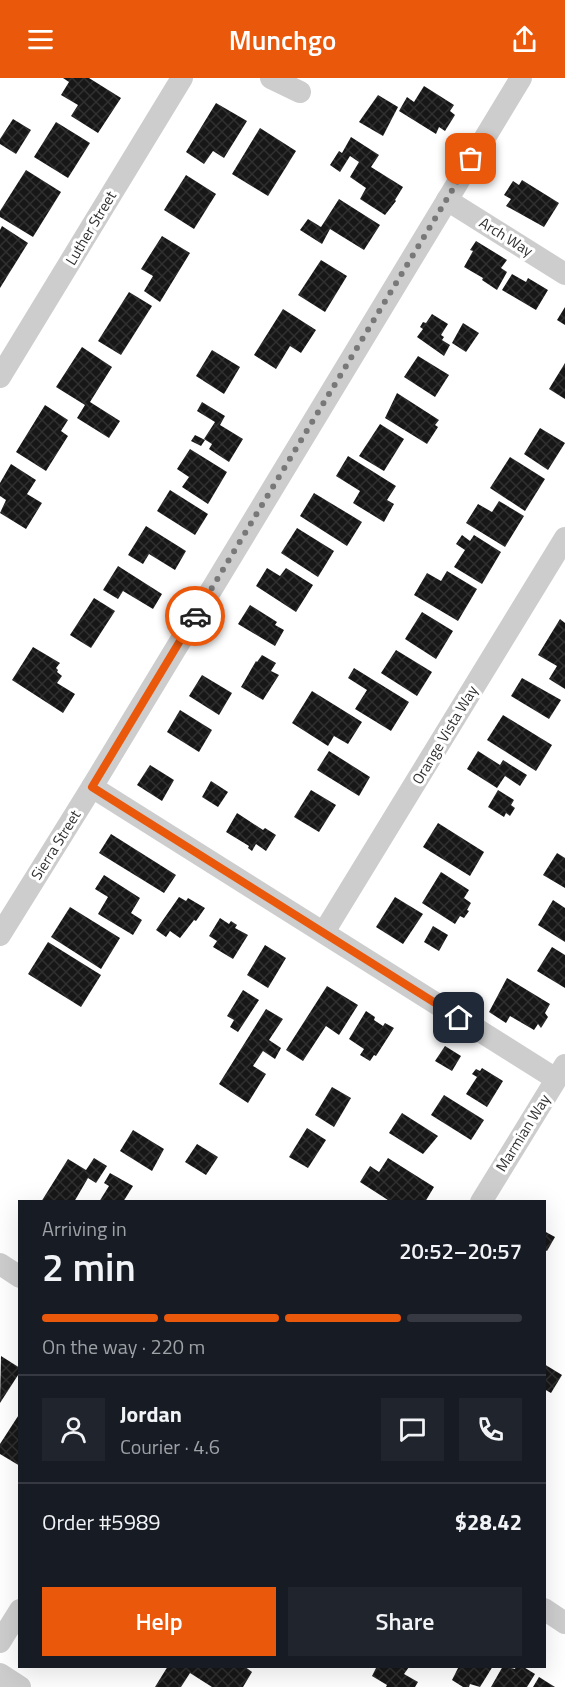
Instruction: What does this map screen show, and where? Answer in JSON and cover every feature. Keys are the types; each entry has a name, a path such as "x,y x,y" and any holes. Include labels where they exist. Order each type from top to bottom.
{"street":[{"name":"Luther Street","path":"0,377 182,78"},
{"path":"271,78 300,92"},
{"name":"Sierra Street","path":"0,934 92,787 521,78"},
{"name":"Arch Way","path":"447,200 565,274"},
{"name":"Orange Vista Way","path":"324,932 565,538"},
{"path":"92,787 324,932 561,1072"},
{"name":"Marmian Way","path":"482,1200 561,1072"},
{"path":"0,1264 18,1276"},
{"path":"546,1610 565,1623"},
{"path":"0,1642 18,1613"},
{"path":"0,1674 20,1687"}],"building":[{"path":"63,78 89,78 121,98 98,133 71,116 78,105 61,95 69,82"},
{"path":"424,86 454,105 450,111 455,115 445,131 439,127 436,134 399,111 407,97 414,102"},
{"path":"378,95 398,107 383,136 359,122"},
{"path":"216,103 247,121 224,158 213,151 204,164 186,152"},
{"path":"13,119 31,130 16,154 0,144 0,139"},
{"path":"56,122 90,143 68,178 34,157"},
{"path":"260,128 296,151 268,196 232,174"},
{"path":"351,137 379,155 371,167 403,187 385,215 360,199 366,188 350,177 359,162 350,156 340,172 330,165 339,151 342,153"},
{"path":"26,170 61,192 33,237 0,217 0,211"},
{"path":"186,175 216,194 194,229 164,210"},
{"path":"522,180 559,203 544,227 506,206 511,199 504,195 513,181 519,185"},
{"path":"339,199 380,225 364,250 330,229 322,244 300,230 308,219 321,227"},
{"path":"2,226 28,243 0,288 0,230"},
{"path":"162,236 190,253 160,302 144,291 153,276 141,269"},
{"path":"476,241 507,260 501,268 507,272 497,290 482,280 483,278 464,267"},
{"path":"321,260 347,276 325,312 298,295"},
{"path":"512,274 526,282 528,278 548,290 536,310 502,290"},
{"path":"129,292 152,306 121,355 98,341"},
{"path":"565,307 565,325 557,320"},
{"path":"283,309 316,330 301,353 290,346 276,369 254,355"},
{"path":"432,314 448,324 441,335 444,337 442,340 450,345 444,356 417,337 423,329 420,327 423,322 426,323"},
{"path":"463,323 479,333 466,352 452,343"},
{"path":"82,347 112,367 90,402 120,421 109,438 77,418 85,405 56,387"},
{"path":"212,350 240,367 224,394 196,376"},
{"path":"418,356 449,375 435,397 404,377"},
{"path":"565,363 565,399 549,389"},
{"path":"397,393 439,420 435,425 438,427 427,444 385,418"},
{"path":"202,402 225,416 220,425 243,439 229,462 209,449 212,444 204,439 215,422 197,411"},
{"path":"45,405 68,420 61,431 68,436 46,471 16,452"},
{"path":"380,424 404,439 384,471 359,456"},
{"path":"540,428 565,443 548,470 524,454"},
{"path":"195,435 205,440 201,446 191,441"},
{"path":"190,449 227,472 208,504 182,487 189,477 177,469"},
{"path":"348,456 396,486 387,500 394,504 384,522 353,503 360,491 336,476"},
{"path":"510,457 545,479 525,511 490,488"},
{"path":"11,464 36,480 27,494 42,503 26,529 0,513 6,500 0,496 0,483"},
{"path":"170,490 208,514 195,535 157,511"},
{"path":"314,493 362,522 347,546 300,516"},
{"path":"499,501 524,516 505,547 466,523 478,504 492,512"},
{"path":"146,526 186,551 175,570 149,554 143,564 128,555"},
{"path":"297,528 334,551 318,577 281,553"},
{"path":"462,535 470,541 474,535 501,552 482,584 454,567 465,550 456,544"},
{"path":"118,566 162,594 153,609 123,591 118,599 103,590"},
{"path":"267,568 280,576 286,568 313,585 296,612 256,586"},
{"path":"447,571 477,589 458,621 414,595 427,573 441,581"},
{"path":"94,598 115,611 91,648 70,635"},
{"path":"250,605 277,622 275,625 284,630 275,646 238,624"},
{"path":"422,612 453,631 436,659 405,639"},
{"path":"560,619 565,623 565,689 549,679 557,666 538,655"},
{"path":"33,647 60,663 56,668 62,676 57,683 75,694 63,713 12,680"},
{"path":"396,650 432,672 417,696 381,673"},
{"path":"262,655 276,663 271,671 279,675 263,700 241,687"},
{"path":"354,668 409,702 391,731 355,709 367,690 348,678"},
{"path":"202,675 232,693 219,715 189,696"},
{"path":"522,678 561,700 549,719 511,696"},
{"path":"312,691 362,722 348,744 334,736 328,746 292,723"},
{"path":"180,710 212,730 199,752 167,732"},
{"path":"503,715 552,745 536,771 487,740"},
{"path":"329,751 370,777 359,796 317,770"},
{"path":"478,751 500,765 503,760 527,775 520,786 505,776 497,788 467,769"},
{"path":"150,765 174,780 162,801 137,785"},
{"path":"211,781 228,792 218,807 202,797"},
{"path":"311,790 336,805 319,832 294,817"},
{"path":"498,790 514,800 511,805 515,808 510,816 506,813 504,817 488,807"},
{"path":"237,813 263,830 265,828 276,835 266,851 256,844 252,851 248,848 249,846 226,832"},
{"path":"438,823 484,852 470,876 423,847"},
{"path":"111,834 176,875 164,893 99,853"},
{"path":"557,853 565,858 565,888 543,875"},
{"path":"441,872 469,890 464,898 471,903 467,910 469,911 464,918 460,916 455,924 422,903"},
{"path":"104,875 140,898 131,913 142,920 133,935 98,914 108,897 95,889"},
{"path":"179,897 186,901 188,898 205,908 180,938 170,931 166,937 156,930"},
{"path":"395,897 423,914 403,944 376,927"},
{"path":"553,900 565,908 565,942 538,925"},
{"path":"70,907 120,938 101,969 51,937"},
{"path":"220,918 229,924 231,921 237,925 235,928 248,935 233,959 213,947 217,941 209,936"},
{"path":"433,926 448,935 439,951 424,942"},
{"path":"48,942 101,975 81,1007 28,974"},
{"path":"265,945 286,958 268,988 247,975"},
{"path":"552,947 565,955 565,988 537,971"},
{"path":"507,978 550,1004 545,1013 548,1017 541,1028 538,1024 534,1030 510,1016 506,1023 489,1012"},
{"path":"327,986 358,1005 339,1035 326,1026 303,1061 286,1050"},
{"path":"243,990 259,1000 238,1032 230,1027 234,1020 227,1016"},
{"path":"266,1009 283,1019 269,1040 281,1048 275,1059 263,1051 253,1066 266,1074 248,1103 219,1084"},
{"path":"366,1011 383,1026 385,1023 394,1028 376,1056 374,1055 370,1061 360,1055 364,1049 349,1039"},
{"path":"445,1046 461,1056 452,1071 435,1061"},
{"path":"482,1068 503,1081 487,1107 466,1094 477,1077 472,1074 476,1069 480,1071"},
{"path":"332,1087 351,1098 334,1127 315,1115"},
{"path":"444,1095 484,1120 471,1140 431,1115"},
{"path":"402,1113 438,1136 423,1154 389,1133"},
{"path":"307,1128 326,1140 308,1168 289,1157"},
{"path":"133,1130 164,1149 152,1171 120,1151"},
{"path":"197,1144 218,1157 206,1175 185,1162"},
{"path":"94,1158 107,1166 96,1183 88,1178 75,1200 42,1200 68,1159 86,1170"},
{"path":"388,1158 434,1187 426,1200 388,1200 360,1182 370,1166 379,1172"},
{"path":"110,1173 133,1186 124,1200 100,1200 109,1186 104,1183"},
{"path":"546,1232 555,1237 546,1250"},
{"path":"1,1356 18,1367 18,1375 0,1403"},
{"path":"546,1365 562,1375 551,1393 546,1390"},
{"path":"18,1416 18,1465 0,1454 0,1444"},
{"path":"167,1668 247,1668 252,1672 243,1687 212,1687 190,1673 181,1687 155,1687"},
{"path":"376,1668 408,1668 404,1674 418,1682 415,1687 386,1687 387,1685 372,1676"},
{"path":"458,1668 492,1668 480,1687 470,1684 469,1687 463,1687 452,1680"},
{"path":"502,1668 525,1668 535,1674 527,1687 491,1687"},
{"path":"539,1677 555,1687 533,1687"}],"way so far":[{"path":"195,616 471,159"}],"route":[{"path":"195,616 92,787 459,1018"}]}
